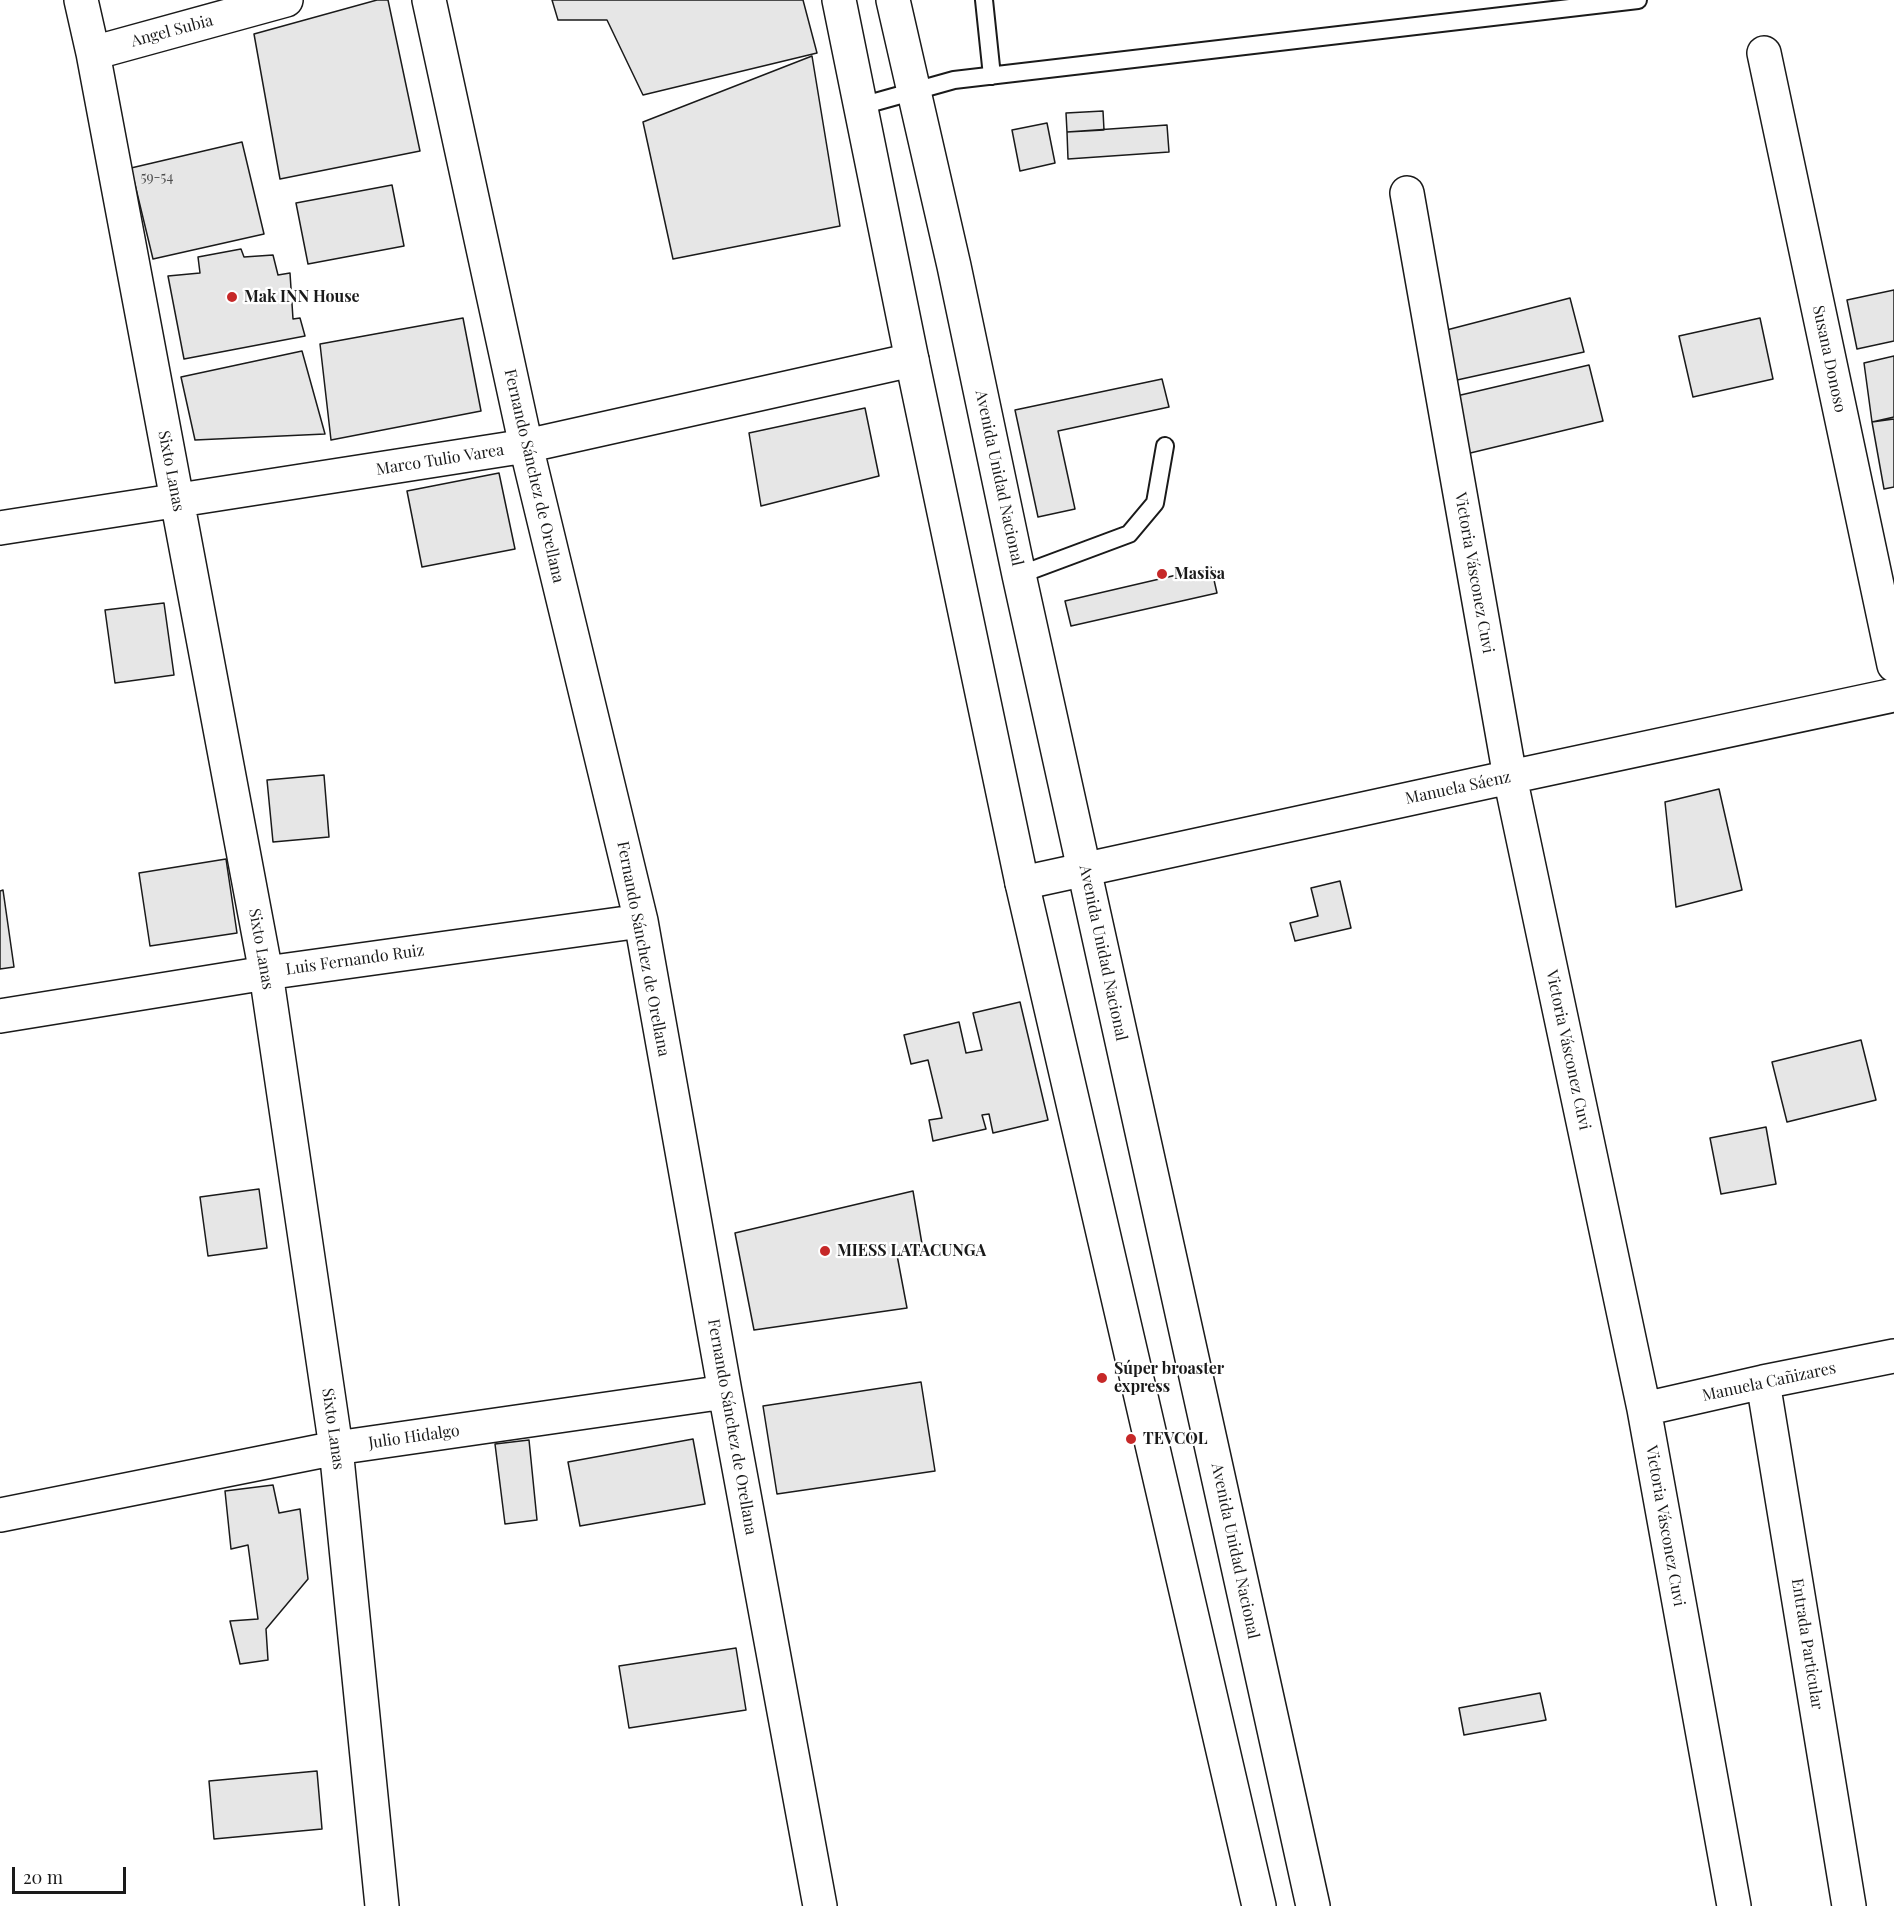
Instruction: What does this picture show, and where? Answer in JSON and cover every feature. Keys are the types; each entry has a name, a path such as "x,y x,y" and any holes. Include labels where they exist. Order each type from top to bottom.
{"street":[{"name":"Sixto Lanas","path":"81,0 93,53 266,973 336,1448 381,1906"},
{"name":"Angel Subia","path":"93,53 286,0"},
{"name":"Fernando Sánchez de Orellana","path":"429,0 526,447 640,921 820,1906"},
{"path":"839,0 1022,883 1259,1906"},
{"name":"Avenida Unidad Nacional","path":"892,0 954,266 1019,575 1313,1906"},
{"name":"Susana Donoso","path":"1764,53 1894,665"},
{"name":"Victoria Vásconez Cuvi","path":"1407,193 1510,777 1644,1409 1734,1906"},
{"name":"Marco Tulio Varea","path":"0,528 526,447 912,360"},
{"name":"Manuela Sáenz","path":"1022,883 1894,695"},
{"name":"Luis Fernando Ruiz","path":"0,1016 266,973 640,921"},
{"name":"Manuela Cañizares","path":"1644,1409 1894,1356"},
{"name":"Entrada Particular","path":"1763,1382 1849,1906"},
{"name":"Julio Hidalgo","path":"0,1515 336,1448 725,1392"}],"lane":[{"path":"984,0 992,76"},
{"path":"861,106 954,80 1546,5 1638,0"},
{"path":"1019,575 1129,534 1155,503 1165,446"}],"building":[{"path":"377,0 388,0 420,151 280,179 254,34"},
{"path":"552,0 803,0 817,53 643,95 607,20 558,20"},
{"path":"812,56 840,226 673,259 643,122"},
{"path":"1103,111 1104,130 1067,132 1066,113"},
{"path":"1047,123 1055,163 1020,171 1012,130"},
{"path":"1167,125 1169,152 1068,159 1067,132"},
{"path":"242,142 264,234 153,259 131,168"},
{"path":"392,185 404,246 308,264 296,203"},
{"name":"Mak INN House","path":"241,249 244,257 273,255 278,275 290,273 293,319 300,318 305,336 184,359 168,276 200,273 198,257"},
{"path":"1894,290 1894,341 1857,349 1847,300"},
{"path":"1570,298 1584,352 1448,382 1435,333"},
{"path":"463,318 481,411 331,440 320,344"},
{"path":"1760,318 1773,379 1693,397 1679,336"},
{"path":"302,351 325,434 195,440 181,377"},
{"path":"1894,356 1894,417 1872,422 1864,363"},
{"path":"1589,365 1603,421 1462,455 1448,398"},
{"path":"1162,379 1169,407 1058,431 1075,509 1038,517 1015,410"},
{"path":"865,408 879,476 761,506 749,433"},
{"path":"1894,419 1894,487 1884,489 1872,422"},
{"path":"499,473 515,549 422,567 407,491"},
{"path":"1211,567 1217,593 1071,626 1065,601"},
{"path":"164,603 174,675 115,683 105,610"},
{"path":"324,775 329,837 273,842 267,780"},
{"path":"1719,789 1742,890 1676,907 1665,802"},
{"path":"226,859 237,933 150,946 139,873"},
{"path":"1340,881 1351,928 1295,941 1290,923 1318,916 1311,888"},
{"path":"3,890 14,967 0,969 0,891"},
{"path":"1020,1002 1048,1120 993,1133 989,1114 982,1115 986,1129 933,1141 929,1120 942,1118 928,1060 911,1064 904,1035 959,1022 966,1053 982,1050 973,1013"},
{"path":"1861,1040 1876,1100 1787,1122 1772,1062"},
{"path":"1766,1127 1776,1184 1721,1194 1710,1138"},
{"path":"259,1189 267,1248 208,1256 200,1197"},
{"path":"913,1191 923,1250 897,1255 907,1308 754,1330 735,1233"},
{"path":"921,1382 935,1471 777,1494 763,1406"},
{"path":"693,1439 705,1504 580,1526 568,1462"},
{"path":"529,1440 537,1520 505,1524 495,1444"},
{"path":"273,1485 279,1513 300,1509 308,1579 266,1629 268,1660 240,1664 230,1621 258,1619 248,1545 231,1549 225,1491"},
{"path":"736,1648 746,1710 629,1728 619,1666"},
{"path":"1540,1693 1546,1720 1464,1735 1459,1708"},
{"path":"317,1771 322,1829 214,1839 209,1781"}],"place":[{"name":"Mak INN House","path":"232,297"},
{"name":"Masisa","path":"1162,574"},
{"name":"MIESS LATACUNGA","path":"825,1251"},
{"name":"Súper broaster express","path":"1102,1378"},
{"name":"TEVCOL","path":"1131,1439"}]}
